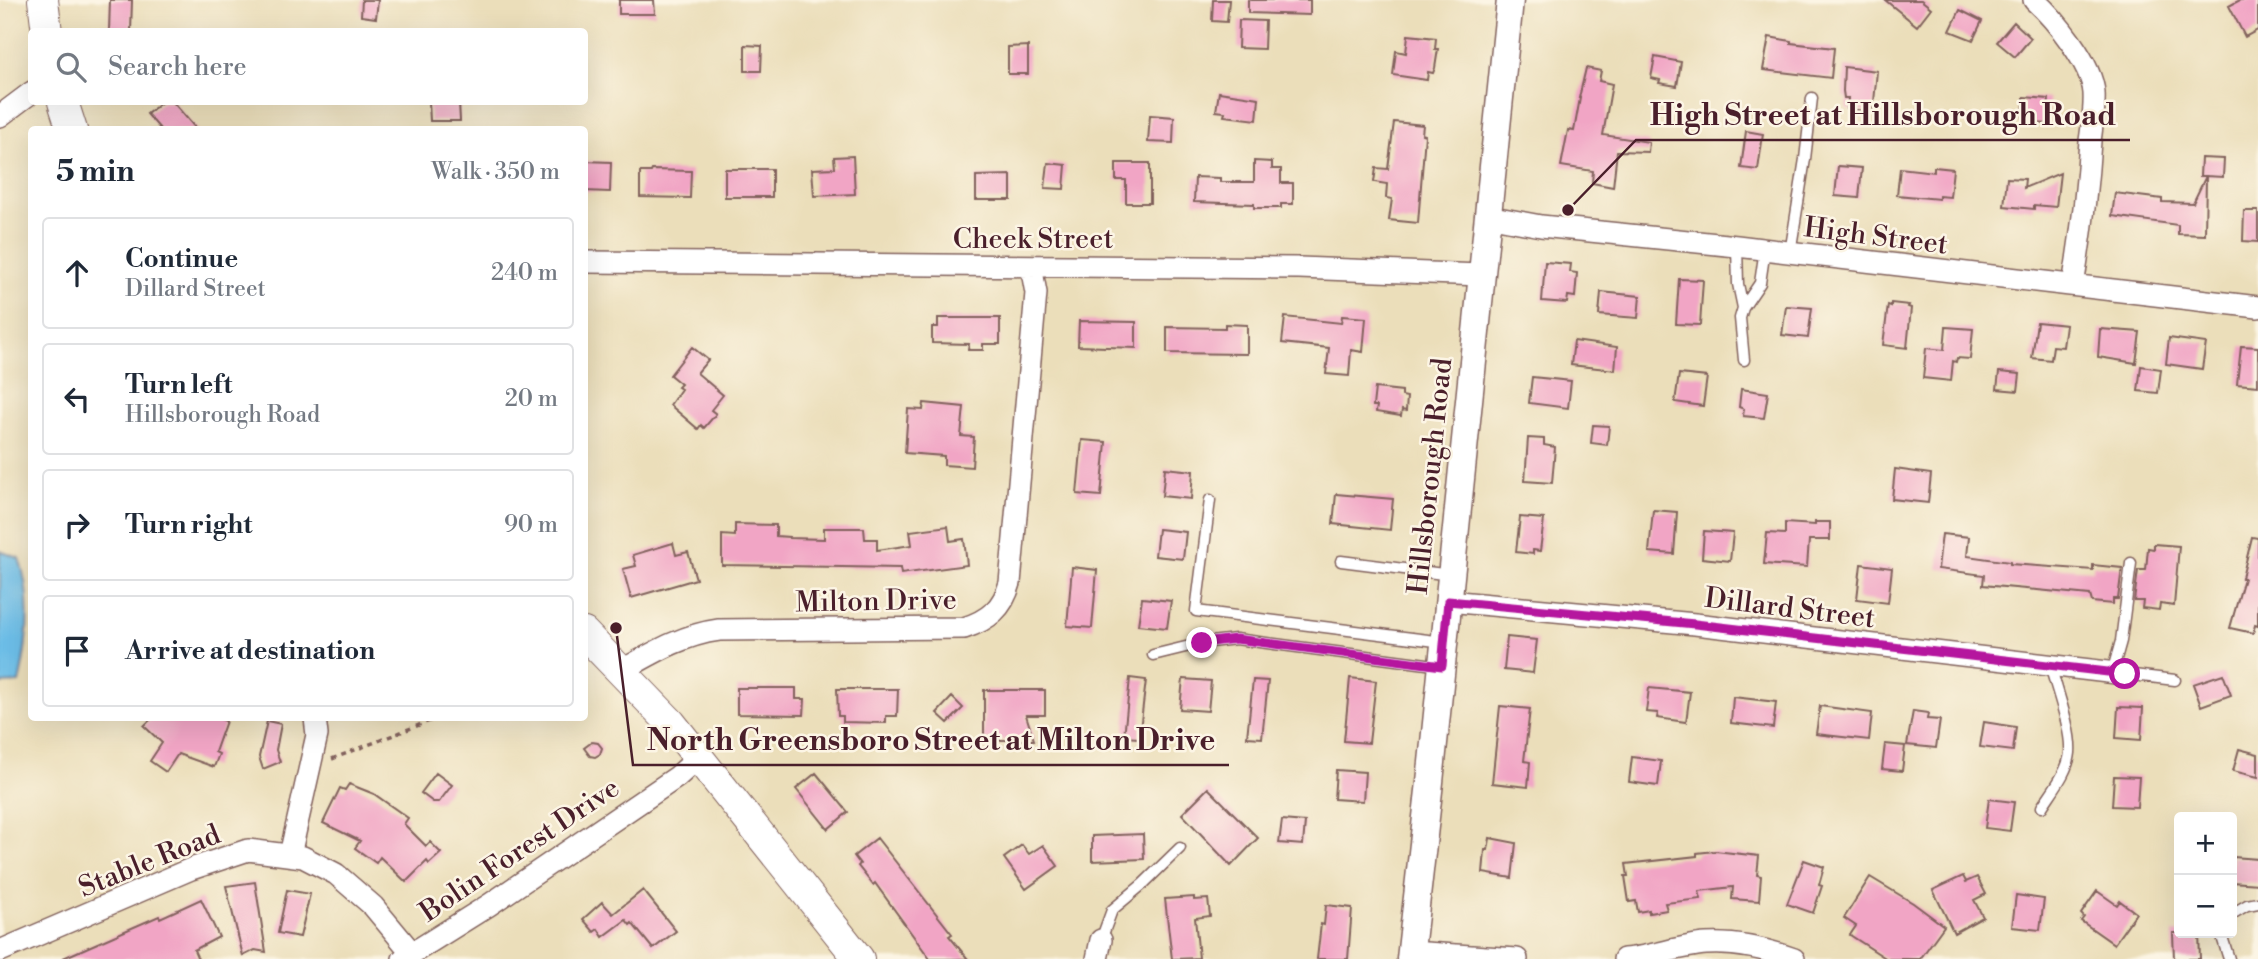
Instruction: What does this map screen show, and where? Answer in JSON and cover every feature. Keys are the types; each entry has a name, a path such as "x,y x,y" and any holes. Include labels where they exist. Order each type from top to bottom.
{"main road":[{"path":"43,0 46,28"},
{"path":"64,105 71,126"},
{"path":"588,637 671,723 859,959"}],"street":[{"name":"Hillsborough Road","path":"1410,956 1510,0"},
{"path":"2034,0 2066,35 2081,59 2094,91 2089,166 2073,285"},
{"path":"0,116 28,95"},
{"name":"High Street","path":"1487,216 1541,226 1765,249 2258,307"},
{"name":"Cheek Street","path":"588,262 1299,268 1481,275"},
{"name":"Milton Drive","path":"621,671 674,642 719,630 964,628 982,622 995,613 1006,597 1010,583 1036,293 1031,266"},
{"name":"Dillard Street","path":"1450,589 1695,624 2118,673"},
{"path":"290,855 308,765 317,735 315,721"},
{"name":"Bolin Forest Drive","path":"407,956 489,905 677,777 698,758"},
{"name":"Stable Road","path":"0,951 191,869 248,850 303,857 337,874 373,906 407,956"},
{"path":"1624,959 1647,957 1706,944 1740,945 1794,959"},
{"path":"1410,956 1517,959"}],"lane":[{"path":"1790,253 1812,97"},
{"path":"1737,246 1744,360"},
{"path":"1742,308 1760,284 1765,249"},
{"path":"1210,500 1196,611 1443,654"},
{"path":"1340,561 1450,589"},
{"path":"2131,563 2118,673 2175,680"},
{"path":"1153,655 1202,643 1236,639 1443,654"},
{"path":"2042,807 2062,775 2070,753 2066,723 2050,665"},
{"path":"1099,949 1112,910 1180,848"},
{"path":"2237,911 2258,903"},
{"path":"2223,938 2229,959"}],"path":[{"path":"308,765 323,763 429,721"}],"water":[{"path":"0,551 19,558 26,588 27,636 19,683 0,684"}],"building":[{"path":"110,0 132,0 131,28 109,28"},
{"path":"362,0 378,0 376,18 361,16"},
{"path":"619,0 654,0 655,14 619,14"},
{"path":"1213,0 1229,0 1227,22 1212,21"},
{"path":"1248,0 1310,0 1310,15 1248,13"},
{"path":"1885,0 1921,0 1931,8 1917,26"},
{"path":"2240,0 2258,0 2258,30 2245,37 2229,6"},
{"path":"1960,10 1982,21 1973,40 1950,31"},
{"path":"1239,20 1265,21 1264,49 1238,48"},
{"path":"2014,22 2031,38 2015,57 1997,42"},
{"path":"1408,35 1436,38 1435,49 1438,49 1435,68 1433,73 1428,72 1427,80 1393,75 1396,51 1406,53"},
{"path":"1769,37 1791,43 1834,48 1831,78 1763,70"},
{"path":"745,45 762,46 761,71 745,71"},
{"path":"1028,46 1028,74 1008,74 1008,47"},
{"path":"1655,57 1681,62 1677,86 1659,83 1660,80 1651,78"},
{"path":"1844,67 1877,71 1873,112 1847,109 1848,98 1844,98 1843,91"},
{"path":"1586,68 1601,71 1599,81 1612,84 1603,135 1649,142 1648,152 1617,151 1613,187 1592,183 1593,171 1561,166 1568,130 1574,131"},
{"path":"1219,92 1259,98 1257,120 1224,116 1225,112 1216,111"},
{"path":"2024,97 2049,99 2047,124 2023,122"},
{"path":"158,105 176,105 194,126 158,126 147,114"},
{"path":"429,105 459,105 460,121 430,121"},
{"path":"1150,115 1174,117 1173,143 1148,142"},
{"path":"1394,122 1423,125 1422,134 1425,135 1418,223 1389,220 1392,199 1386,198 1387,184 1374,182 1376,168 1388,169"},
{"path":"1746,131 1763,134 1758,170 1741,168"},
{"path":"853,156 855,194 814,196 812,169 835,168 834,157"},
{"path":"2201,158 2224,159 2223,177 2200,176"},
{"path":"588,161 611,162 610,192 588,191"},
{"path":"1254,161 1272,162 1272,169 1281,169 1281,183 1293,183 1293,204 1281,204 1281,208 1254,208 1254,204 1194,202 1195,177 1220,178 1220,182 1254,182"},
{"path":"1048,163 1066,165 1064,189 1045,188"},
{"path":"1116,163 1150,163 1150,203 1126,203 1126,180 1116,180"},
{"path":"1838,166 1862,168 1859,198 1835,196"},
{"path":"1934,167 1953,169 1950,197 1939,196 1939,199 1897,195 1900,168 1934,172"},
{"path":"725,169 772,169 772,197 725,197"},
{"path":"691,171 690,198 640,197 640,172"},
{"path":"2060,173 2056,207 2034,205 2034,209 2004,206 2007,178 2025,179 2024,188"},
{"path":"1011,175 1011,200 976,200 976,176"},
{"path":"2206,176 2205,235 2178,234 2178,225 2112,216 2115,193 2162,199 2162,202 2193,203"},
{"path":"2244,211 2258,211 2258,242 2243,241"},
{"path":"1545,262 1571,264 1570,272 1577,273 1575,297 1568,296 1567,303 1542,301"},
{"path":"1679,279 1703,280 1700,325 1676,324"},
{"path":"1601,292 1640,296 1638,318 1599,315"},
{"path":"1891,303 1909,305 1911,308 1907,348 1883,345 1888,305 1891,306"},
{"path":"1786,306 1812,308 1808,338 1782,335"},
{"path":"1342,316 1366,318 1363,352 1351,350 1349,376 1326,374 1329,348 1282,343 1285,317 1341,323"},
{"path":"938,318 1000,318 1000,344 983,344 983,350 968,350 969,344 932,343 932,327 938,327"},
{"path":"1079,321 1136,322 1136,348 1078,346"},
{"path":"2037,322 2066,325 2063,347 2053,346 2051,360 2032,358"},
{"path":"1225,324 1247,325 1247,354 1167,353 1167,327 1225,328"},
{"path":"1946,327 1973,329 1970,359 1957,358 1956,362 1953,361 1951,381 1923,378 1926,348 1944,350"},
{"path":"2100,329 2140,332 2136,363 2098,357"},
{"path":"2169,338 2206,343 2202,369 2166,364"},
{"path":"1574,341 1617,347 1615,370 1571,365"},
{"path":"2241,346 2258,347 2258,386 2237,384"},
{"path":"692,347 708,360 697,373 723,395 711,410 716,414 704,428 701,425 698,429 670,405 681,389 678,387 681,384 670,375"},
{"path":"2141,366 2161,369 2158,393 2138,391"},
{"path":"1999,372 2020,374 2018,391 1997,389"},
{"path":"1679,374 1707,377 1703,406 1675,402"},
{"path":"1532,377 1571,381 1568,408 1529,403"},
{"path":"1375,388 1402,391 1402,396 1407,397 1406,411 1402,410 1401,416 1376,412 1377,406 1373,406"},
{"path":"1741,389 1768,393 1764,418 1743,416 1744,409 1739,407"},
{"path":"924,403 964,407 961,436 974,437 972,467 944,465 944,456 905,453 908,409 923,410"},
{"path":"1593,425 1609,426 1607,445 1591,443"},
{"path":"1528,438 1544,439 1544,445 1555,447 1552,483 1525,481"},
{"path":"1082,440 1106,442 1101,496 1077,494"},
{"path":"1165,468 1193,471 1191,499 1162,496"},
{"path":"1895,469 1931,474 1928,503 1892,499"},
{"path":"1336,494 1393,499 1390,530 1333,524"},
{"path":"1653,510 1677,512 1674,554 1649,552"},
{"path":"1520,517 1544,519 1540,551 1533,550 1533,554 1516,552"},
{"path":"1815,522 1830,522 1830,540 1809,540 1807,567 1764,564 1767,533 1785,534 1785,523 1815,525"},
{"path":"735,524 776,525 776,536 789,538 824,539 824,528 864,528 865,539 877,539 877,550 912,545 910,531 948,526 950,541 964,539 967,565 901,574 900,568 722,565 722,535 735,536"},
{"path":"1158,529 1186,532 1183,559 1155,556"},
{"path":"1704,531 1733,533 1730,561 1702,558"},
{"path":"1942,534 1969,537 1967,556 2010,564 2093,570 2093,565 2122,568 2118,599 2113,599 2113,604 2092,602 2090,595 1983,585 1984,575 1938,569"},
{"path":"2252,537 2258,538 2258,626 2255,625 2253,633 2230,628"},
{"path":"673,543 676,555 688,552 696,579 631,598 623,569 636,566 633,555"},
{"path":"2154,544 2179,546 2174,606 2160,604 2159,610 2142,608 2143,601 2134,601 2138,570 2146,570 2148,548 2154,549"},
{"path":"1861,564 1892,568 1888,603 1857,599"},
{"path":"1072,567 1097,570 1092,628 1067,626"},
{"path":"1142,598 1171,601 1167,628 1138,625"},
{"path":"1507,637 1537,640 1533,673 1504,670"},
{"path":"2223,674 2231,695 2201,706 2193,684"},
{"path":"1130,678 1146,680 1139,738 1124,737"},
{"path":"1350,678 1376,681 1369,743 1344,741"},
{"path":"1183,679 1211,681 1208,711 1180,709"},
{"path":"1253,680 1268,681 1262,738 1247,737"},
{"path":"737,688 796,688 796,699 805,699 804,715 737,714"},
{"path":"1649,688 1690,692 1686,722 1657,718 1658,713 1646,712"},
{"path":"837,689 898,689 897,716 886,716 886,723 843,722 843,716 838,716"},
{"path":"984,690 1045,690 1045,715 1026,715 1034,740 984,740"},
{"path":"952,697 963,708 948,723 937,713"},
{"path":"1733,697 1776,702 1773,728 1731,723"},
{"path":"1500,706 1530,709 1524,761 1530,762 1528,787 1492,783"},
{"path":"1820,706 1872,713 1869,740 1816,734"},
{"path":"2118,707 2143,708 2141,740 2116,738"},
{"path":"1913,711 1928,713 1927,719 1940,720 1936,748 1907,745"},
{"path":"149,721 226,721 215,752 219,754 214,767 178,754 166,772 150,761 162,743 144,726"},
{"path":"267,721 281,724 276,750 280,762 263,769 259,757"},
{"path":"1984,722 2016,727 2013,751 1980,747"},
{"path":"592,742 598,743 602,748 600,754 595,757 590,756 584,748"},
{"path":"1885,744 1905,746 1902,771 1882,769"},
{"path":"2239,749 2258,754 2258,777 2233,771"},
{"path":"1632,757 1661,761 1658,786 1629,782"},
{"path":"1336,770 1365,772 1363,801 1334,799"},
{"path":"436,773 452,785 439,802 433,802 421,793"},
{"path":"816,773 848,812 828,829 796,789"},
{"path":"2114,776 2139,777 2137,807 2112,806"},
{"path":"349,784 374,794 408,818 404,824 426,846 430,842 441,853 429,864 427,861 406,882 380,857 376,863 355,848 360,841 323,823 340,788 345,790"},
{"path":"1208,788 1258,838 1231,866 1182,814"},
{"path":"1989,799 2014,802 2010,831 1985,828"},
{"path":"1282,820 1305,822 1303,845 1279,843"},
{"path":"1143,834 1144,859 1092,861 1092,836"},
{"path":"877,838 952,934 949,936 968,959 930,959 875,883 873,885 858,866 860,864 854,856"},
{"path":"1490,838 1516,843 1512,878 1483,873 1485,850 1488,850"},
{"path":"1022,845 1029,854 1043,845 1058,866 1026,889 1004,858"},
{"path":"1715,851 1759,856 1759,901 1732,899 1733,887 1699,891 1701,899 1665,903 1667,910 1649,913 1649,910 1638,912 1636,901 1629,902 1626,864 1697,856 1697,853"},
{"path":"2237,857 2258,859 2258,884 2237,882"},
{"path":"1804,860 1824,867 1819,885 1822,886 1813,913 1787,904"},
{"path":"1963,876 1966,882 1977,877 1986,894 1974,900 1983,917 1954,933 1933,890"},
{"path":"1870,877 1944,926 1920,959 1887,959 1850,935 1856,926 1844,918"},
{"path":"255,882 266,952 255,950 243,956 226,886"},
{"path":"287,890 310,894 300,937 278,933"},
{"path":"643,890 676,931 653,949 632,923 630,925 626,920 603,937 598,929 594,932 583,919 602,902 613,914"},
{"path":"2097,891 2117,905 2120,901 2136,913 2114,944 2081,921 2084,917 2081,914"},
{"path":"2016,895 2044,899 2040,930 2012,927"},
{"path":"1194,897 1194,900 1208,899 1210,916 1195,918 1199,958 1172,959 1165,899"},
{"path":"201,899 219,937 194,950 198,959 61,959 159,916 160,918"},
{"path":"1326,905 1352,908 1348,959 1317,959"},
{"path":"2173,933 2174,938 2199,938 2200,959 2174,959"}],"place":[{"name":"High Street at Hillsborough Road","path":"1568,210"},
{"name":"North Greensboro Street at Milton Drive","path":"616,628"}],"route":[{"path":"1202,643 1236,639 1442,666 1448,601 1695,624 2125,674"}]}
